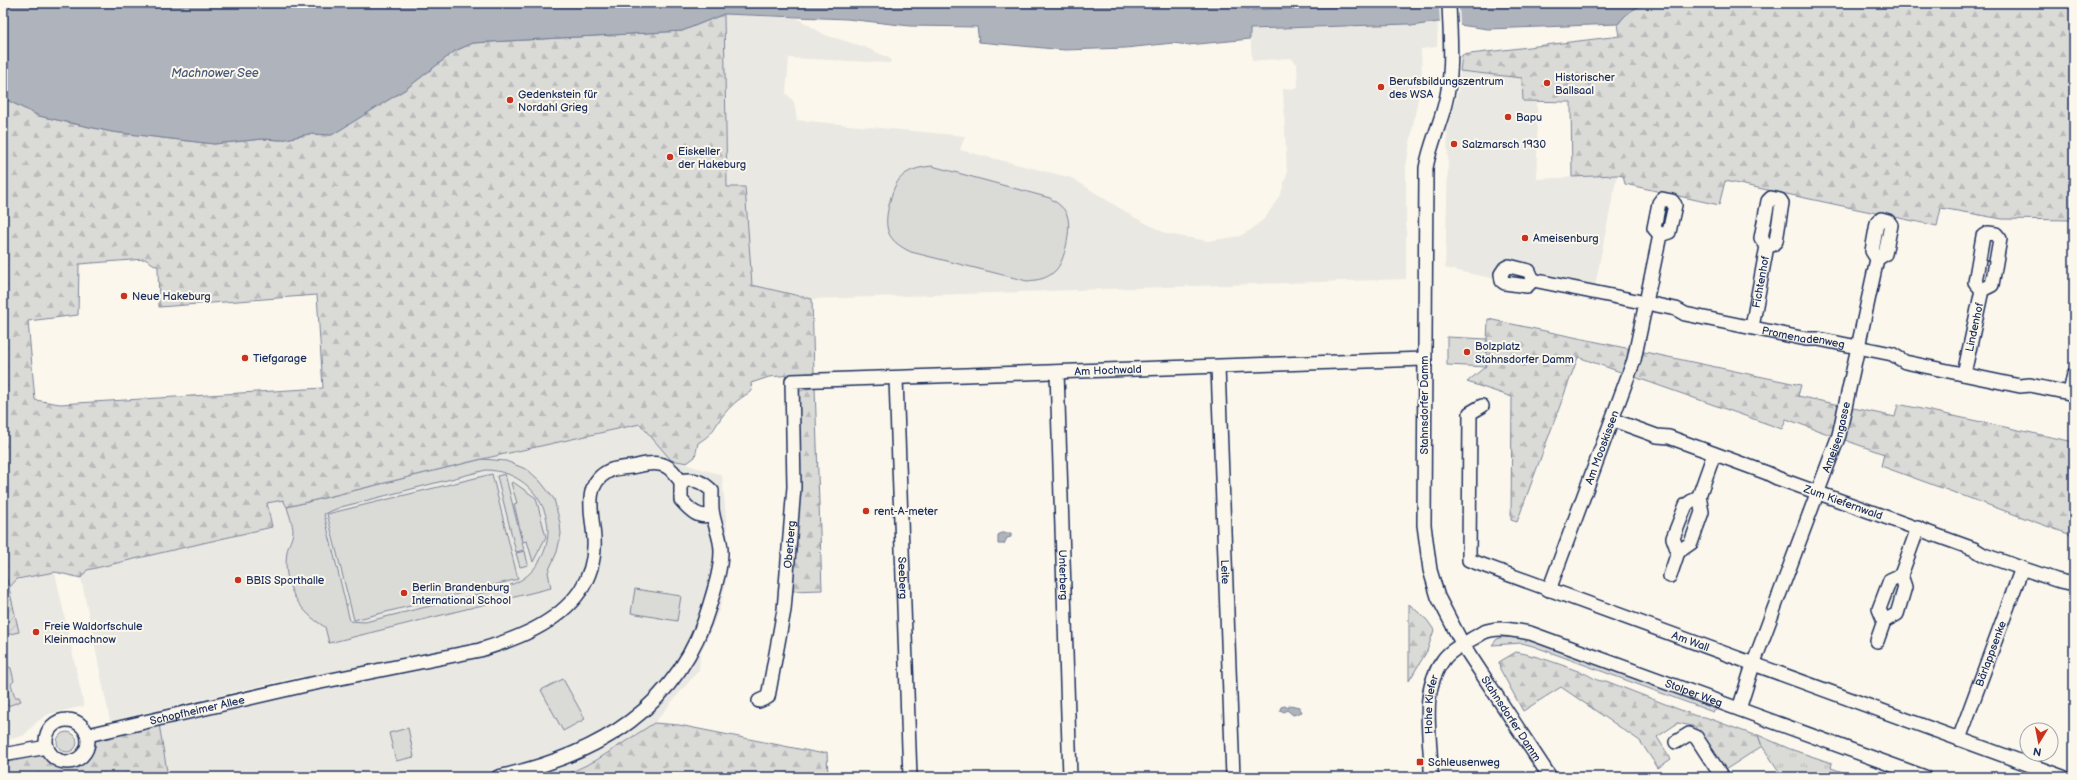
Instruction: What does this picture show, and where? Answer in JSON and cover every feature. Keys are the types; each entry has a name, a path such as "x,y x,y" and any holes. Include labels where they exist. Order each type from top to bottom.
{"street":[{"name":"Stahnsdorfer Damm","path":"1449,3 1450,75 1446,103 1431,145 1426,168 1424,359 1424,525 1426,550 1438,597 1463,645 1550,777"},
{"name":"Am Mooskissen","path":"1549,590 1634,360 1660,235"},
{"name":"Fichtenhof","path":"1752,328 1764,242"},
{"name":"Ameisengasse","path":"1739,709 1753,665 1842,423 1859,347 1875,255"},
{"name":"Promenadenweg","path":"1533,280 1676,309 1686,314 1752,328 1806,339 1818,339 1892,354 1905,362 2020,386 2030,385 2072,393"},
{"name":"Lindenhof","path":"1964,374 1978,286"},
{"name":"Am Hochwald","path":"792,381 1424,359"},
{"name":"Leite","path":"1218,366 1233,777"},
{"name":"Unterberg","path":"1057,372 1070,777"},
{"path":"2072,393 2074,374"},
{"name":"Seeberg","path":"896,378 910,777"},
{"name":"Oberberg","path":"759,701 768,697 784,610 794,487 792,381"},
{"name":"Am Wall","path":"1482,406 1470,413 1468,560 2062,777"},
{"name":"Zum Kiefernwald","path":"1613,420 1657,436 1669,437 1918,528 1974,549 1984,555 2056,580 2074,584"},
{"path":"1670,576 1678,552 1691,543 1702,512 1699,496 1714,454"},
{"name":"Schopfheimer Allee","path":"88,735 306,686 480,650 526,634 568,606 581,590 593,564 594,540 590,502 593,486 600,477 608,471 659,463 670,469 681,481"},
{"path":"498,777 546,765 609,736 638,715 679,673 685,664 703,626 716,582 721,552 720,538 712,514 712,491 703,482 690,479 681,481 680,500 697,514 703,516 712,514"},
{"path":"1678,552 1673,538 1686,505 1699,496"},
{"path":"1884,621 1897,614 1905,587 1901,575 1918,528"},
{"name":"Bärlappsenke","path":"1959,739 2022,568"},
{"path":"1877,641 1884,621 1879,609 1890,580 1901,575"},
{"name":"Stolper Weg","path":"1463,645 1488,630 1505,629 1530,633 1925,777"},
{"name":"Hohe Kiefer","path":"1431,777 1428,706 1430,691 1435,673 1444,659 1463,645"},
{"path":"65,720 80,723 88,735 88,748 84,754 73,762 60,761 49,753 46,746 47,735 52,726 65,720"},
{"path":"1676,742 1689,734 1696,737 1722,777"},
{"path":"3,755 46,746"}],"shaded area":[{"path":"1249,3 1410,3 1410,5 1248,10"},
{"path":"724,14 797,18 825,35 865,47 891,59 890,63 789,58 786,93 794,102 797,120 965,136 960,150 1072,178 1132,216 1167,234 1208,241 1240,236 1252,229 1266,217 1275,203 1281,193 1287,174 1283,89 1298,88 1297,64 1291,58 1252,61 1250,29 1409,24 1411,26 1438,22 1437,47 1421,49 1422,75 1406,166 1406,279 812,299 752,285 745,187 727,187"},
{"name":"Ameisenburg","path":"1460,71 1522,78 1523,101 1537,101 1537,179 1617,175 1595,286 1541,275 1536,268 1500,260 1495,279 1445,268 1448,167 1447,129 1458,91"},
{"name":"Berlin Brandenburg International School","path":"640,424 671,460 722,475 728,538 727,577 720,608 700,655 699,670 654,723 595,761 561,777 168,777 159,724 308,692 303,676 110,721 81,578 87,570 272,527 267,503 283,499 287,507 482,459"},
{"name":"Freie Waldorfschule Kleinmachnow","path":"3,565 7,575 17,579 55,572 84,706 49,714 38,721 23,736 3,741"}],"green space":[{"path":"1653,3 2050,3 2074,9 2074,220 2002,219 1941,208 1937,226 1725,181 1719,205 1625,184 1623,176 1572,177 1571,102 1523,101 1522,78 1460,71 1462,55 1620,36 1618,24 1625,16 1637,8"},
{"path":"724,14 727,187 745,187 752,285 812,299 814,373 769,377 751,383 752,391 728,409 711,432 698,443 695,457 687,463 671,460 640,424 482,459 287,507 283,500 267,503 272,527 87,570 81,578 55,572 17,579 9,588 3,565 3,98 39,116 112,132 214,144 263,139 281,140 309,134 331,135 406,89 455,51 473,43 682,31","holes":["145,259 158,267 159,307 317,295 323,388 60,404 35,400 28,321 78,315 79,264"]},
{"path":"932,166 1050,198 1060,205 1067,215 1069,228 1065,252 1059,267 1052,274 1046,277 1039,280 1027,281 911,252 897,244 892,239 887,228 887,214 894,188 902,176 907,173 922,167"},
{"path":"1488,319 1801,385 1798,396 1895,417 1898,404 2074,442 2074,536 1881,466 1884,454 1786,419 1782,429 1578,357 1517,522 1511,520 1512,397 1467,382 1486,366"},
{"name":"Bolzplatz Stahnsdorfer Damm","path":"1447,337 1487,339 1486,367 1447,365"},
{"path":"815,387 822,590 791,591 800,492 799,391"},
{"path":"482,459 506,461 528,470 540,481 554,499 561,534 557,552 548,572 551,588 329,643 325,627 307,613 300,605 290,586 286,564 293,531 292,522 287,507","holes":["486,470 505,473 521,481 534,493 543,507 547,524 547,541 542,557 527,576 514,584 503,588 365,622 350,621 324,514 341,507"]},
{"path":"492,474 518,579 354,620 327,514"},
{"path":"505,474 524,550 516,552 497,476"},
{"path":"513,482 536,498 546,537 533,562 527,541 523,542 514,504 517,503 511,483"},
{"path":"525,551 528,565 520,567 516,553"},
{"path":"9,588 19,632 5,635 6,645 3,645 3,589"},
{"path":"635,589 681,596 677,621 631,613"},
{"path":"1409,604 1427,620 1434,630 1427,651 1409,681"},
{"path":"1502,637 1526,638 1717,709 1713,712 1533,646 1522,643 1492,645 1497,639"},
{"path":"6,649 7,666 11,668 14,681 11,684 15,697 19,697 21,701 8,706 6,704 3,706 3,699 9,698 3,650"},
{"path":"1516,652 1550,661 1586,674 1597,680 1606,681 1696,716 1705,717 1751,734 1758,735 1762,746 1725,770 1696,727 1678,723 1657,737 1671,759 1658,768 1640,741 1561,687 1523,711 1500,669 1499,662"},
{"path":"3,661 9,698 3,699"},
{"path":"563,679 585,719 563,731 541,690"},
{"path":"654,723 679,725 819,753 827,752 828,777 561,777 595,761"},
{"path":"159,724 168,777 3,777 3,755 49,753 63,761 70,762 76,760 86,750 88,735"},
{"path":"408,728 414,757 396,761 389,733"},
{"path":"67,732 74,735 77,742 74,749 67,752 60,749 57,742 60,735"},
{"path":"1758,735 1790,749 1832,763 1831,768 1857,777 1783,777 1762,746"}],"water":[{"name":"Machnower See","path":"3,3 1249,3 1248,10 1409,5 1410,3 1653,3 1633,10 1618,24 1488,29 1438,22 1411,26 1409,24 1250,29 1250,39 1188,45 1173,43 1126,48 1065,50 979,42 977,27 910,26 847,19 724,14 682,31 473,43 455,51 406,89 332,135 309,134 281,140 263,139 214,144 112,132 39,116 3,98"},
{"path":"1001,533 1011,533 1011,537 1007,538 1004,544 998,544 998,535"},
{"path":"1290,705 1299,707 1302,712 1293,715 1287,710 1284,712 1280,710 1281,707 1285,706 1288,708"}],"pier":[{"path":"1439,3 1459,3 1460,26 1440,24"}],"place":[{"name":"Historischer Ballsaal","path":"1547,83"},
{"name":"Berufsbildungszentrum des WSA","path":"1381,87"},
{"name":"Gedenkstein für Nordahl Grieg","path":"510,100"},
{"name":"Bapu","path":"1508,117"},
{"name":"Salzmarsch 1930","path":"1454,144"},
{"name":"Eiskeller der Hakeburg","path":"670,157"},
{"name":"Ameisenburg","path":"1525,238"},
{"name":"Neue Hakeburg","path":"124,296"},
{"name":"Bolzplatz Stahnsdorfer Damm","path":"1467,352"},
{"name":"Tiefgarage","path":"245,358"},
{"name":"rent-A-meter","path":"866,511"},
{"name":"BBIS Sporthalle","path":"238,580"},
{"name":"Berlin Brandenburg International School","path":"404,593"},
{"name":"Freie Waldorfschule Kleinmachnow","path":"36,632"},
{"name":"Schleusenweg","path":"1420,762"}]}
